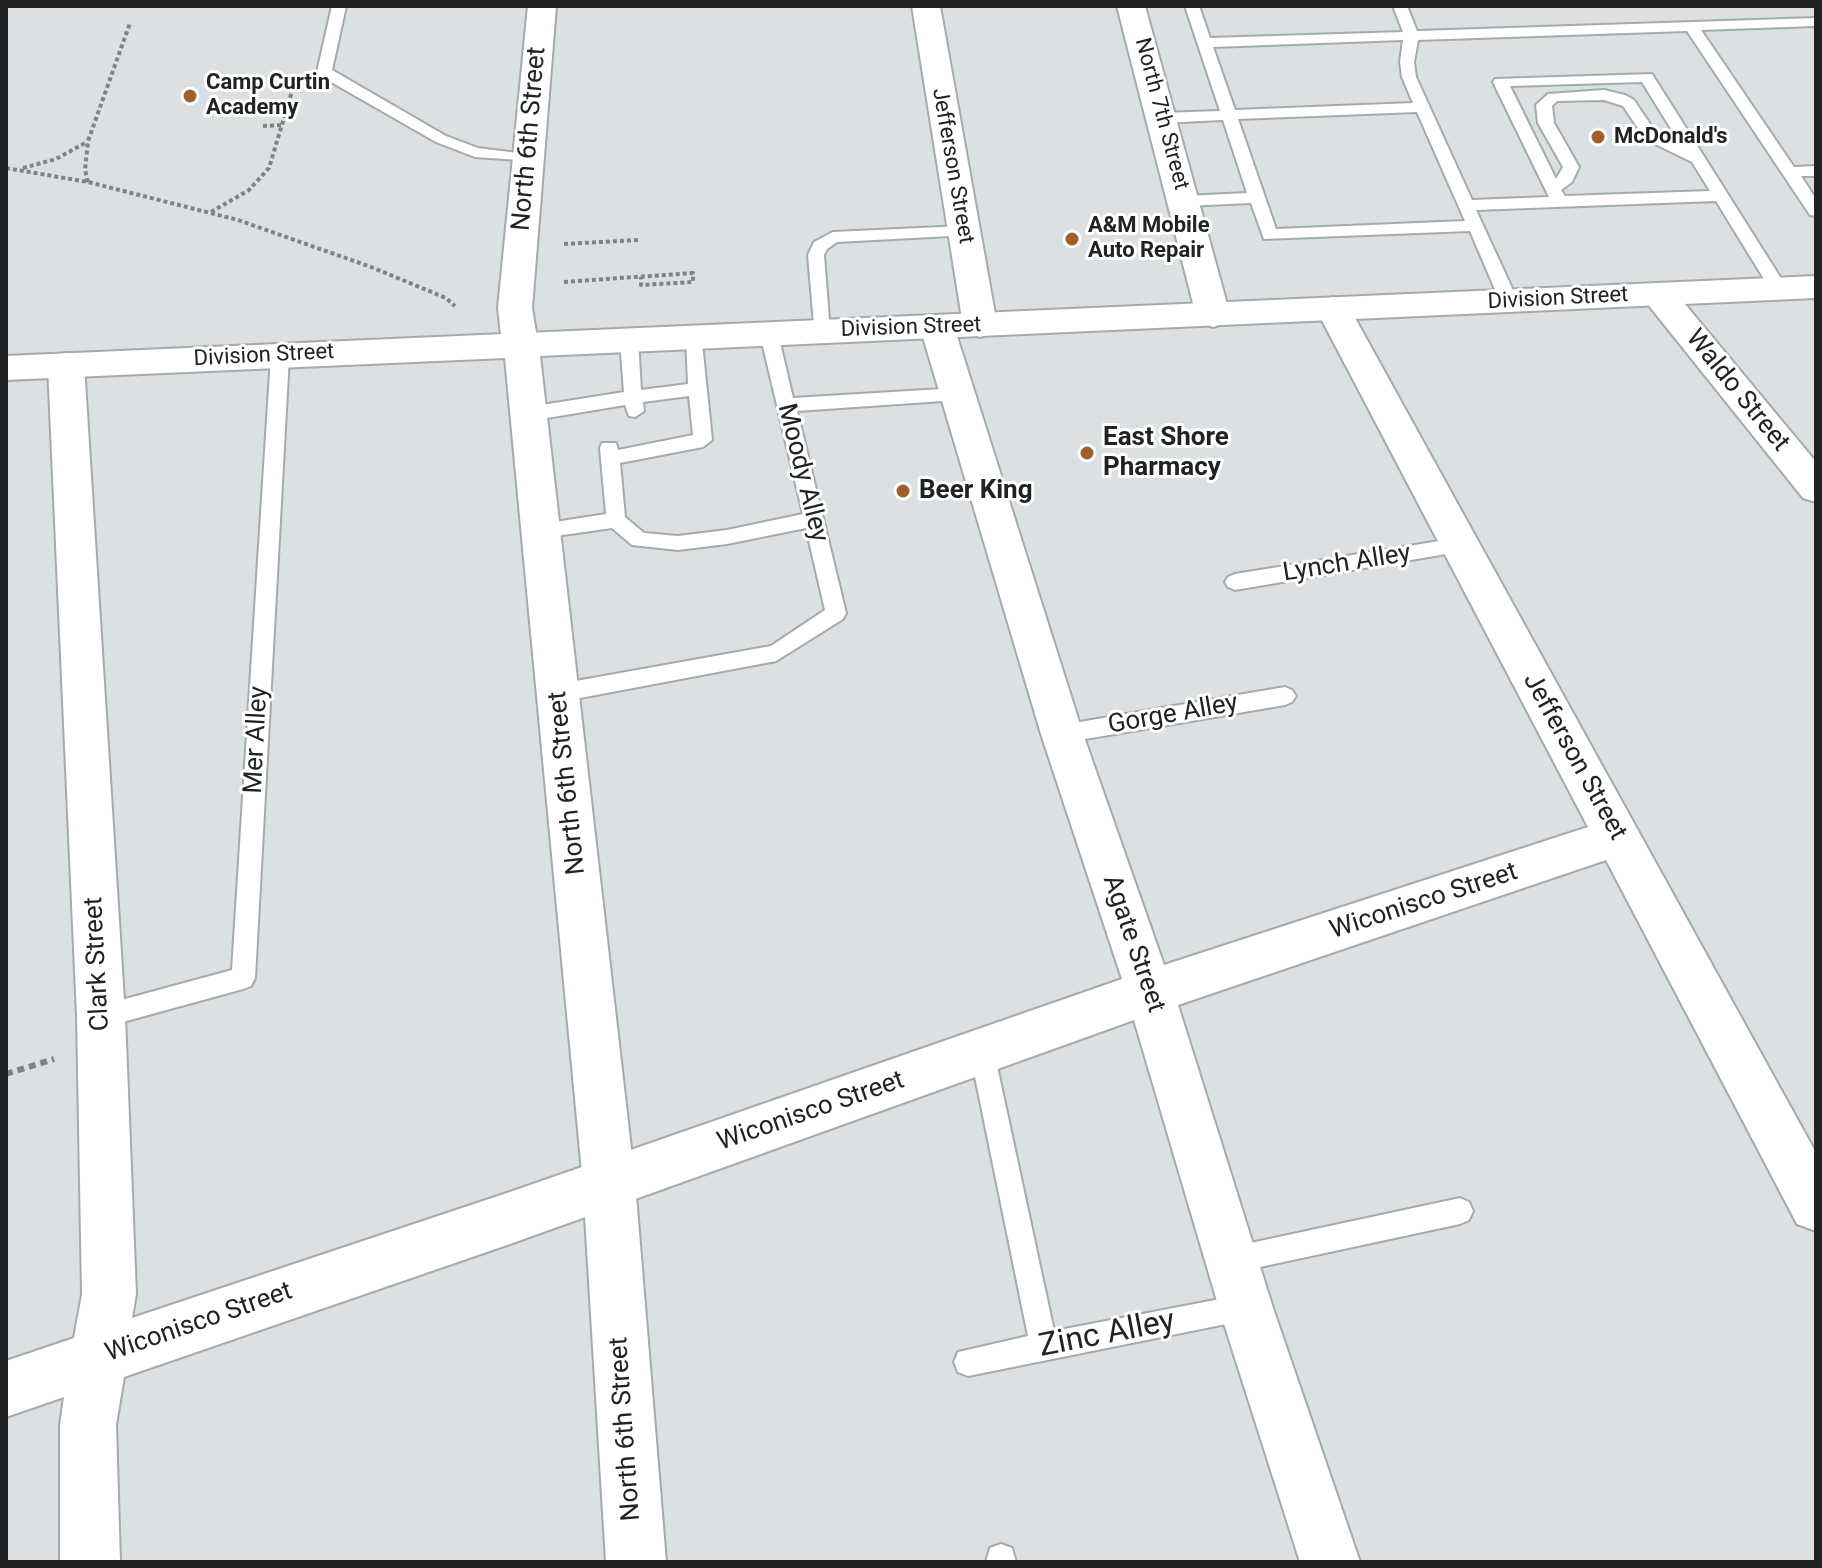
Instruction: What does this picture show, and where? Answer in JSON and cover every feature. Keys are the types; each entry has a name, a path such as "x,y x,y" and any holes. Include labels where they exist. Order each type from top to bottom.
{"street":[{"name":"North 6th Street","path":"542,6 515,308 542,531 609,1183 636,1562"},
{"name":"Jefferson Street","path":"926,6 963,231 959,326"},
{"name":"North 7th Street","path":"1131,6 1213,315"},
{"name":"Division Street","path":"6,368 1816,287"},
{"name":"Waldo Street","path":"1658,294 1816,488"},
{"name":"Jefferson Street","path":"1333,309 1816,1205"},
{"name":"Agate Street","path":"959,326 958,394 1062,734 1150,992 1246,1308 1330,1562"},
{"name":"Clark Street","path":"66,365 101,1016 109,1294 88,1425 90,1562"},
{"name":"Wiconisco Street","path":"6,1389 609,1183 1150,992 1617,837"}],"lane":[{"path":"339,6 324,72 441,139 475,152 527,158"},
{"path":"1192,6 1226,115 1270,235 1475,226"},
{"path":"1400,6 1411,35 1407,62 1409,77 1509,301"},
{"path":"1805,6 1816,16"},
{"path":"1203,43 1816,22"},
{"path":"1690,25 1816,211"},
{"path":"1556,195 1500,82 1647,77 1778,288"},
{"path":"1556,195 1571,167 1546,123 1544,105 1553,97 1604,95 1620,98 1629,103 1650,136 1696,158"},
{"path":"1160,118 1423,107"},
{"path":"1789,172 1816,171"},
{"path":"1466,205 1556,195 1719,196"},
{"path":"1185,201 1257,198"},
{"path":"821,332 816,255 820,246 833,237 963,231"},
{"name":"Moody Alley","path":"559,693 776,653 836,613 769,334"},
{"path":"695,337 703,440 610,453 616,520 639,540 678,543 727,537 813,519"},
{"path":"629,340 634,405"},
{"name":"Mer Alley","path":"101,1016 243,978 280,356"},
{"path":"529,414 634,405 697,389"},
{"path":"786,405 958,394"},
{"path":"542,531 616,520"},
{"name":"Lynch Alley","path":"1235,582 1458,545"},
{"name":"Gorge Alley","path":"1062,734 1285,696"},
{"path":"982,1052 1044,1347"},
{"path":"1232,1260 1460,1211"},
{"name":"Zinc Alley","path":"968,1362 1246,1308"}],"path":[{"path":"88,182 85,170 88,141 130,23"},
{"path":"211,212 241,196 263,177 273,159 296,77"},
{"path":"263,126 283,125"},
{"path":"15,169 56,159 88,141"},
{"path":"6,168 88,182 211,212 290,236 446,298 455,306"},
{"path":"564,244 638,240"},
{"path":"564,282 693,273 693,282 641,285 641,277"},
{"path":"6,1074 60,1058"}],"place":[{"name":"Camp Curtin Academy","path":"190,96"},
{"name":"McDonald's","path":"1598,137"},
{"name":"A&M Mobile Auto Repair","path":"1072,239"},
{"name":"East Shore Pharmacy","path":"1087,453"},
{"name":"Beer King","path":"903,491"}]}
